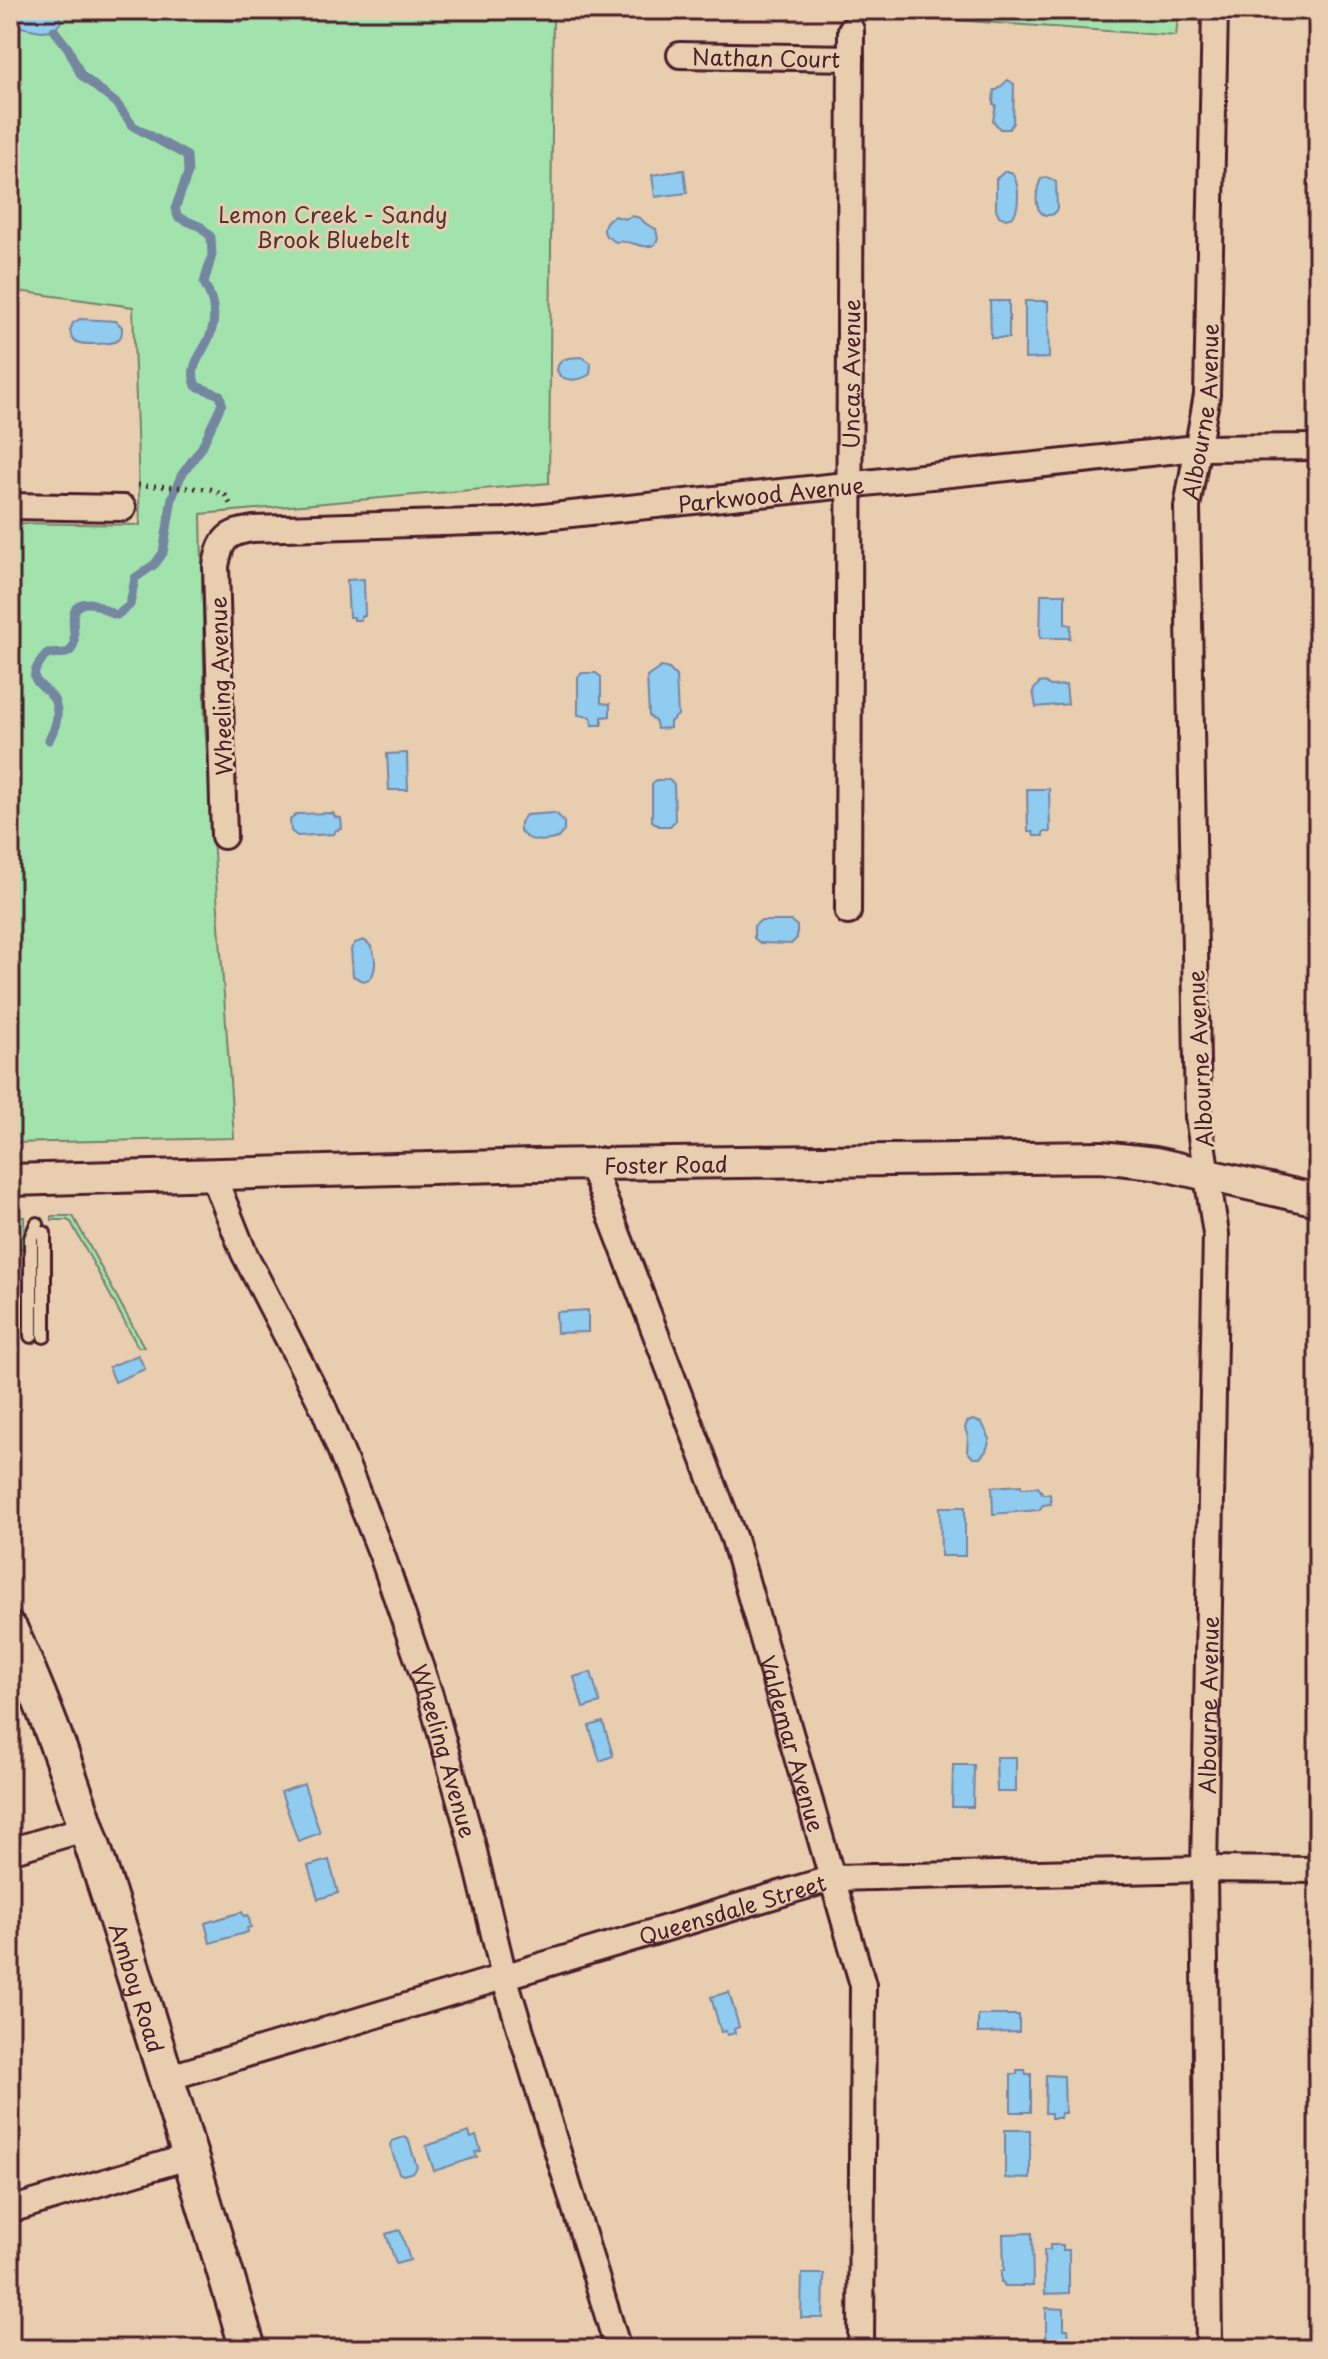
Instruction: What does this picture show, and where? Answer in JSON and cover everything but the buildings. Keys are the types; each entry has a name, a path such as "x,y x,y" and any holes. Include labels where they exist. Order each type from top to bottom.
{"main road":[{"name":"Amboy Road","path":"10,1630 57,1743 87,1828 167,2078 248,2349"}],"street":[{"name":"Albourne Avenue","path":"1209,2349 1204,1869 1216,1234 1198,1117 1187,507 1207,395 1215,10"},
{"name":"Uncas Avenue","path":"848,912 851,30"},
{"name":"Nathan Court","path":"680,55 851,58"},
{"name":"Parkwood Avenue","path":"225,538 238,531 253,529 505,521 1197,448 1318,447"},
{"path":"10,506 123,508"},
{"name":"Wheeling Avenue","path":"224,836 216,566 225,538"},
{"name":"Foster Road","path":"10,1180 591,1164 1101,1157 1155,1163 1318,1200"},
{"name":"Valdemar Avenue","path":"591,1164 734,1539 863,1985 861,2349"},
{"name":"Wheeling Avenue","path":"213,1175 244,1253 324,1409 382,1555 439,1725 504,1976 618,2349"},
{"path":"10,1851 87,1828"},
{"name":"Queensdale Street","path":"167,2078 833,1878 1204,1869 1318,1870"},
{"path":"10,2210 191,2156"}],"lane":[{"path":"38,1336 41,1229"}],"path":[{"path":"138,485 210,489 225,495 232,504 233,512"}],"green space":[{"name":"Lemon Creek - Sandy Brook Bluebelt","path":"10,10 553,10 549,483 201,514 205,725 234,1138 10,1143 10,523 140,525 133,307 10,290"},
{"path":"895,10 1179,10 1176,36 898,16"},
{"path":"52,1216 73,1216 144,1347 138,1347 71,1222 52,1220"},
{"path":"10,1217 24,1217 24,1248 10,1248"}],"water":[{"path":"10,10 54,10 62,21 54,30 41,31 10,25"},
{"path":"194,10 244,10 243,22 212,19"},
{"path":"1008,80 1014,84 1013,123 1009,129 1000,129 993,121 996,105 993,104 994,90"},
{"path":"684,170 687,193 655,197 652,175"},
{"path":"1004,172 1011,172 1014,176 1018,194 1015,213 1006,219 999,216 996,209 996,179"},
{"path":"1047,177 1056,182 1057,208 1054,214 1047,215 1039,209 1036,198 1041,179"},
{"path":"632,216 656,229 658,239 654,245 616,242 606,236 604,227 609,219"},
{"path":"990,301 1009,301 1009,338 991,338"},
{"path":"1025,301 1048,301 1049,358 1025,359"},
{"path":"80,319 116,321 122,327 121,336 110,343 77,342 70,331 73,323"},
{"path":"582,357 591,363 590,374 575,380 560,376 557,370 560,362"},
{"path":"364,579 365,616 354,620 354,617 349,617 347,580"},
{"path":"1041,594 1065,594 1065,624 1071,625 1070,638 1040,638"},
{"path":"661,667 669,669 676,676 678,715 670,722 670,728 657,729 656,722 649,716 647,677"},
{"path":"582,673 596,673 601,677 601,703 610,704 610,716 602,717 602,725 592,725 591,717 578,715 578,677"},
{"path":"1045,682 1050,686 1066,685 1068,704 1036,707 1033,691 1039,683"},
{"path":"407,753 408,790 389,790 387,754"},
{"path":"656,780 669,780 674,784 675,821 670,826 659,826 652,821 652,785"},
{"path":"1027,789 1049,789 1050,832 1043,832 1043,836 1028,832"},
{"path":"333,813 341,818 342,829 334,834 297,836 291,831 290,820 296,814"},
{"path":"554,813 564,822 564,831 558,838 537,840 527,838 520,831 520,822 526,815"},
{"path":"760,921 791,921 797,926 797,938 791,944 760,943 754,938 754,926"},
{"path":"363,940 371,947 375,963 370,979 363,981 353,976 351,949"},
{"path":"588,1310 588,1332 557,1333 556,1312"},
{"path":"138,1355 145,1369 115,1382 109,1367"},
{"path":"967,1422 982,1423 990,1439 980,1458 973,1458 967,1451 965,1428"},
{"path":"1021,1485 1022,1488 1038,1487 1043,1494 1050,1494 1051,1504 1043,1505 1039,1510 993,1514 992,1487"},
{"path":"940,1507 965,1507 965,1556 941,1556"},
{"path":"591,1672 600,1703 583,1708 574,1677"},
{"path":"603,1722 613,1756 600,1761 589,1726"},
{"path":"996,1757 1016,1757 1016,1792 997,1792"},
{"path":"953,1765 974,1765 973,1807 952,1807"},
{"path":"304,1784 320,1833 298,1841 281,1792"},
{"path":"329,1860 338,1893 318,1899 308,1866"},
{"path":"242,1912 244,1916 248,1915 251,1927 247,1928 248,1932 210,1943 205,1923"},
{"path":"729,1992 739,2027 734,2029 735,2033 727,2035 726,2031 721,2032 711,1997"},
{"path":"978,2015 1019,2015 1019,2032 978,2033"},
{"path":"1017,2070 1031,2074 1031,2112 1011,2112 1011,2074 1017,2074"},
{"path":"1046,2075 1064,2076 1065,2113 1061,2113 1060,2118 1051,2118 1051,2113 1045,2113"},
{"path":"1005,2130 1030,2130 1030,2179 1005,2178"},
{"path":"469,2132 471,2138 476,2136 481,2151 475,2152 477,2157 434,2171 426,2146"},
{"path":"404,2137 408,2139 417,2167 414,2172 403,2175 399,2173 390,2145 392,2141"},
{"path":"400,2230 410,2260 396,2264 386,2234"},
{"path":"1032,2233 1033,2286 1004,2286 1001,2282 1001,2271 1004,2270 1003,2234"},
{"path":"1050,2245 1063,2245 1063,2250 1069,2250 1069,2293 1045,2294 1044,2250 1050,2250"},
{"path":"802,2274 824,2274 823,2318 801,2318"},
{"path":"1046,2308 1064,2309 1064,2329 1068,2329 1069,2339 1064,2339 1064,2343 1046,2343"}],"waterway":[{"path":"49,740 57,711 55,702 35,678 39,664 47,654 66,653 72,649 73,617 80,605 93,603 117,615 130,605 135,578 155,564 163,553 172,498 181,476 202,447 222,403 220,395 196,386 194,378 195,365 211,333 214,313 204,283 212,255 211,237 201,227 178,217 175,209 188,173 187,156 133,126 117,104 81,75 68,48 54,30"}]}
